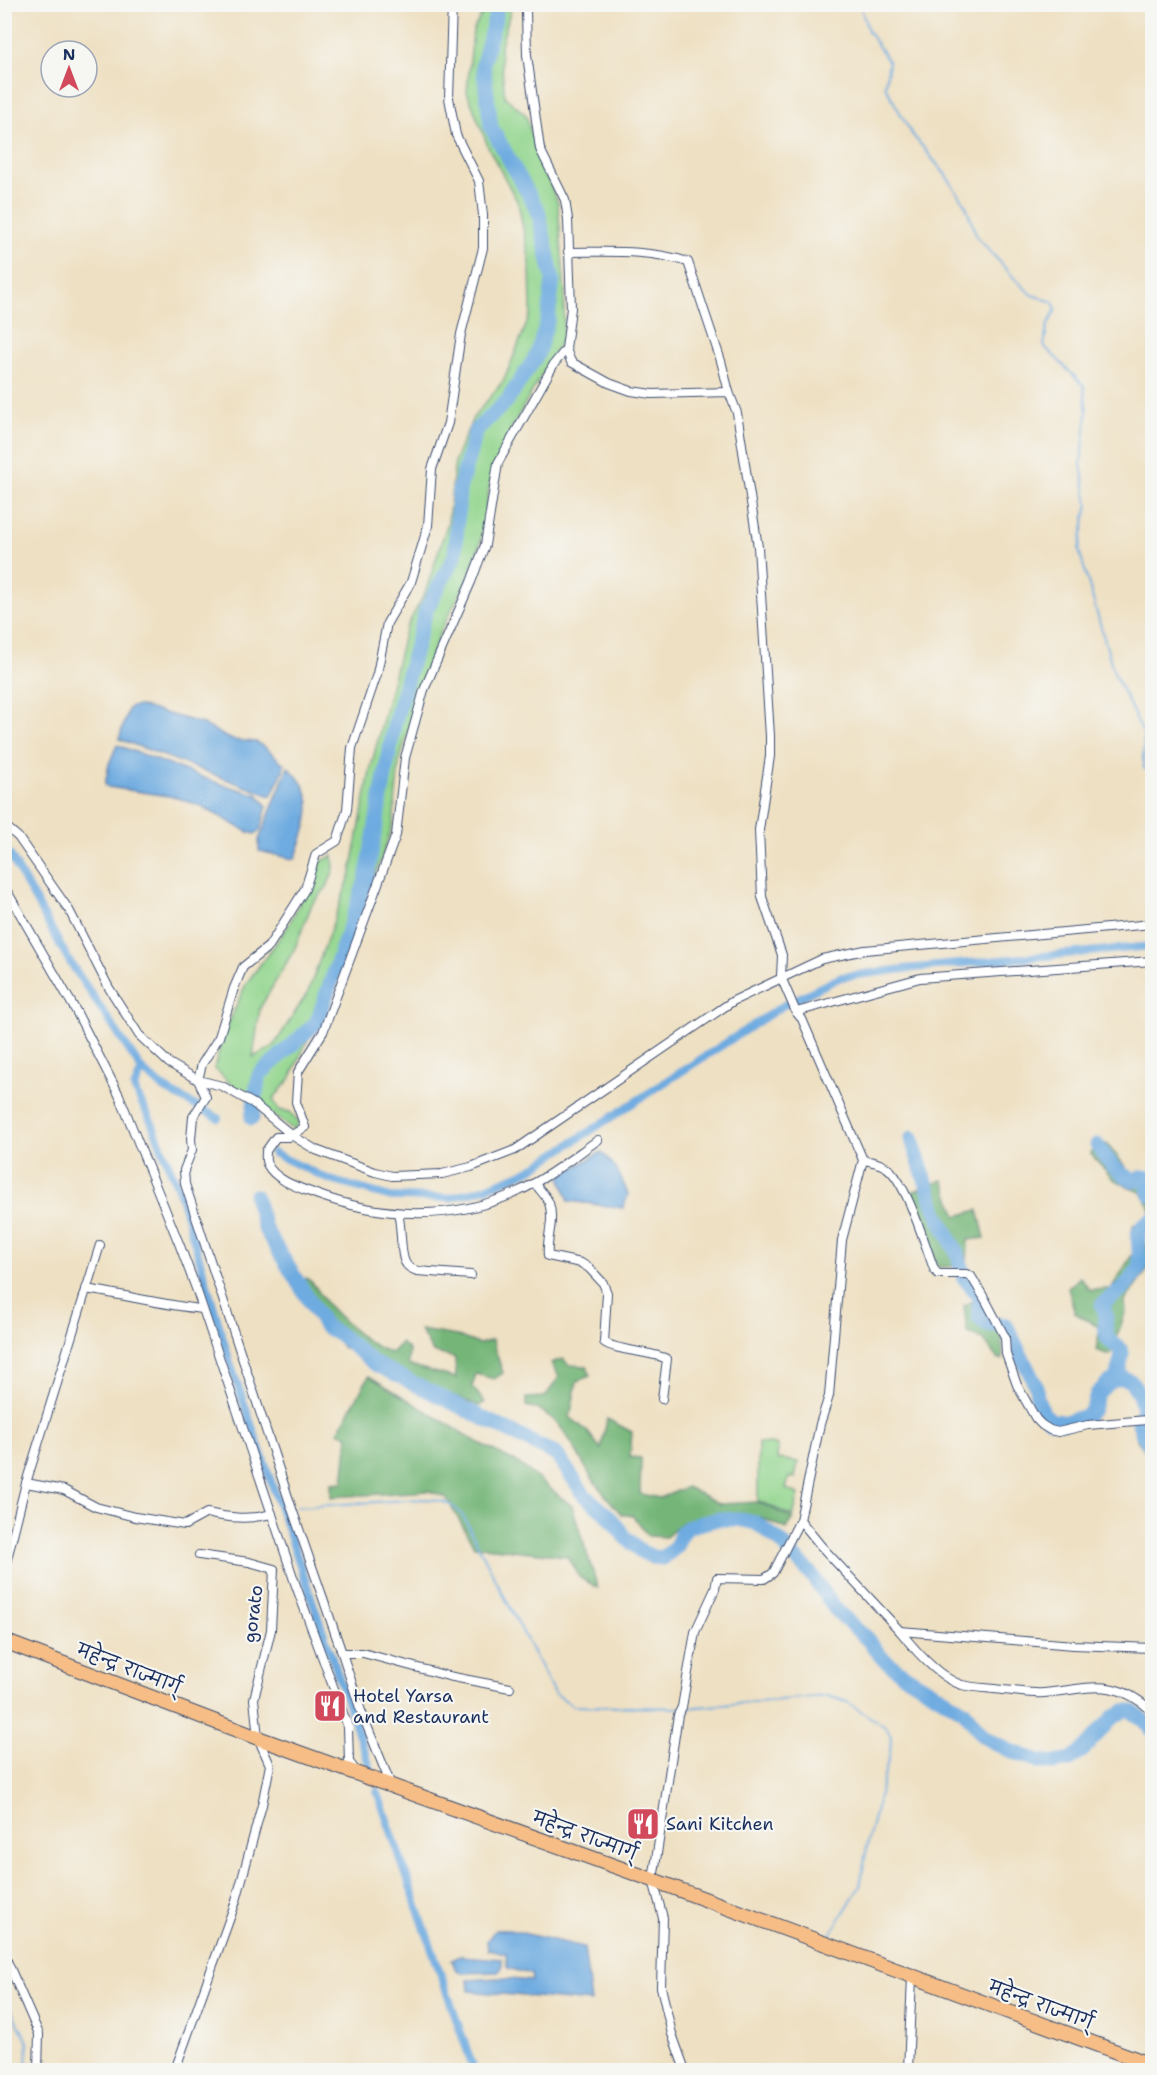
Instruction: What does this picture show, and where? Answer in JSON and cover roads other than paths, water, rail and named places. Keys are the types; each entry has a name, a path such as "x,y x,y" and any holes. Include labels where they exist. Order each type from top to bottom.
{"highway":[{"name":"महेन्द्र राज्मार्ग्","path":"4,1641 258,1738 653,1880 1152,2065"}],"street":[{"path":"391,1785 361,1711 291,1506 185,1184 184,1170 192,1150 191,1139 195,1113 206,1097 198,1080 202,1064 219,1037 243,967 269,946 305,889 316,854 337,841 347,810 352,748 377,674 387,623 411,582 428,526 432,469 448,423 461,334 483,248 483,215 479,181 456,135 449,98 452,4"},
{"path":"528,4 526,10 527,55 540,149 565,200 568,219 571,308 566,349 571,362 609,383 631,391 652,394 729,392"},
{"path":"568,252 628,252 678,258 688,262 737,413 758,547 770,756 759,830 762,897 782,955 783,981 796,1012 802,1019 863,1160 843,1240 829,1396 820,1424 800,1521 773,1574 764,1579 717,1578 715,1589 694,1632 653,1880 663,1918 662,1987 672,2034 685,2070"},
{"path":"566,349 554,364 498,464 485,544 424,690 405,758 396,835 323,1032 298,1072 296,1102 305,1127 293,1136 276,1137 266,1151 267,1164 281,1179 327,1198 350,1205 398,1213 440,1213 478,1205 517,1192 535,1183 598,1140"},
{"path":"4,825 18,837 69,910 110,988 139,1035 169,1063 198,1080 222,1086 254,1104 293,1136 316,1150 392,1176 442,1174 471,1167 515,1150 733,1001 783,981 822,959 865,950 1152,924"},
{"path":"4,889 8,892 76,1011 119,1095 202,1309 348,1727 349,1762 359,1773"},
{"path":"796,1012 920,978 1152,961"},
{"path":"863,1160 885,1167 895,1175 905,1192 934,1269 938,1274 971,1276 1005,1337 1006,1354 1013,1375 1036,1419 1042,1425 1058,1432 1088,1425 1149,1418"},
{"path":"535,1183 546,1197 550,1209 552,1222 548,1256 581,1263 603,1283 607,1293 604,1342 608,1345 639,1350 667,1359 662,1399"},
{"path":"398,1213 402,1231 403,1256 409,1267 417,1271 471,1275"},
{"path":"4,1571 26,1483 100,1245"},
{"path":"86,1289 125,1295 167,1306 202,1309"},
{"path":"26,1483 64,1490 96,1508 185,1525 207,1513 224,1517 254,1519 272,1514"},
{"path":"800,1521 900,1631 918,1655 961,1684 1034,1694 1090,1687 1108,1688 1134,1697 1152,1711"},
{"name":"gorato","path":"199,1555 249,1562 274,1569 271,1630 254,1699 258,1738"},
{"path":"900,1631 1074,1645 1152,1648"},
{"path":"342,1653 363,1653 448,1676 510,1688"},
{"path":"175,2070 236,1901 262,1805 270,1765 258,1738"},
{"path":"4,1954 39,2034 38,2070"},
{"path":"908,2070 912,1977"}],"water":[{"path":"140,706 203,724 233,740 256,742 265,747 284,764 271,796 119,739 128,710 130,707"},
{"path":"117,745 218,783 258,795 267,806 260,831 255,834 248,832 201,806 175,797 108,787 105,785 109,764"},
{"path":"288,767 305,789 309,810 296,857 293,859 259,851 259,840"},
{"path":"601,1152 614,1166 626,1189 628,1195 623,1208 569,1201 560,1176"},
{"path":"495,1930 509,1930 584,1947 591,2002 469,1991 468,1980 498,1978 532,1981 531,1974 507,1968 506,1953 488,1950 487,1941"},
{"path":"460,1956 502,1959 502,1968 498,1972 461,1973 455,1968 452,1960"}],"waterway":[{"path":"252,1118 259,1075 317,1022 366,880 395,721 426,610 455,556 459,490 476,430 507,401 537,355 548,319 553,280 538,211 491,127 483,64 496,15 496,4"},
{"path":"860,4 868,31 889,62 885,86 912,134 945,174 966,206 977,237 1032,295 1053,302 1056,309 1047,327 1044,346 1084,386 1087,414 1081,465 1088,504 1079,550 1114,673 1144,735 1143,767 1152,774"},
{"path":"4,850 10,855 68,959 142,1070 165,1089 218,1118"},
{"path":"273,1153 330,1180 391,1197 450,1198 486,1188 530,1170 784,1005 841,977 1152,946"},
{"path":"136,1092 134,1088 142,1070"},
{"path":"139,1098 152,1123 181,1196 230,1363 371,1770"},
{"path":"912,1138 936,1211 958,1255 964,1278 979,1296 979,1318 986,1324 994,1325"},
{"path":"1097,1145 1123,1175 1135,1181 1142,1177 1149,1178 1148,1189 1152,1196"},
{"path":"255,1196 265,1229 325,1326 340,1335 375,1364 557,1455 585,1496 609,1516 625,1537 642,1552 663,1558 676,1547 682,1532 690,1526 718,1519 738,1519 756,1523 780,1541 810,1573 835,1609 868,1640 882,1658 903,1674 964,1711 984,1737 1010,1751 1039,1761 1054,1763 1070,1760 1084,1749 1113,1717 1124,1711 1130,1711 1140,1717 1152,1730"},
{"path":"1121,1378 1118,1374 1122,1355 1118,1347 1107,1337 1102,1305 1124,1287 1140,1267 1138,1234 1142,1227 1152,1220"},
{"path":"1000,1324 1006,1325 1036,1386 1037,1398 1043,1413 1052,1421 1065,1422 1086,1416 1093,1409 1097,1394 1115,1379 1124,1378 1132,1382 1139,1395 1143,1408 1139,1423 1142,1433 1152,1446"},
{"path":"297,1507 423,1499 450,1505 463,1516 554,1693 574,1706 679,1708"},
{"path":"283,1512 287,1511"},
{"path":"685,1708 828,1696 847,1702 887,1728 891,1737 890,1753 868,1841 860,1886 828,1938"},
{"path":"377,1791 474,2070"},
{"path":"4,1997 28,2042 27,2070"}],"place":[{"name":"Hotel Yarsa and Restaurant","path":"330,1706"},
{"name":"Sani Kitchen","path":"643,1824"}]}
